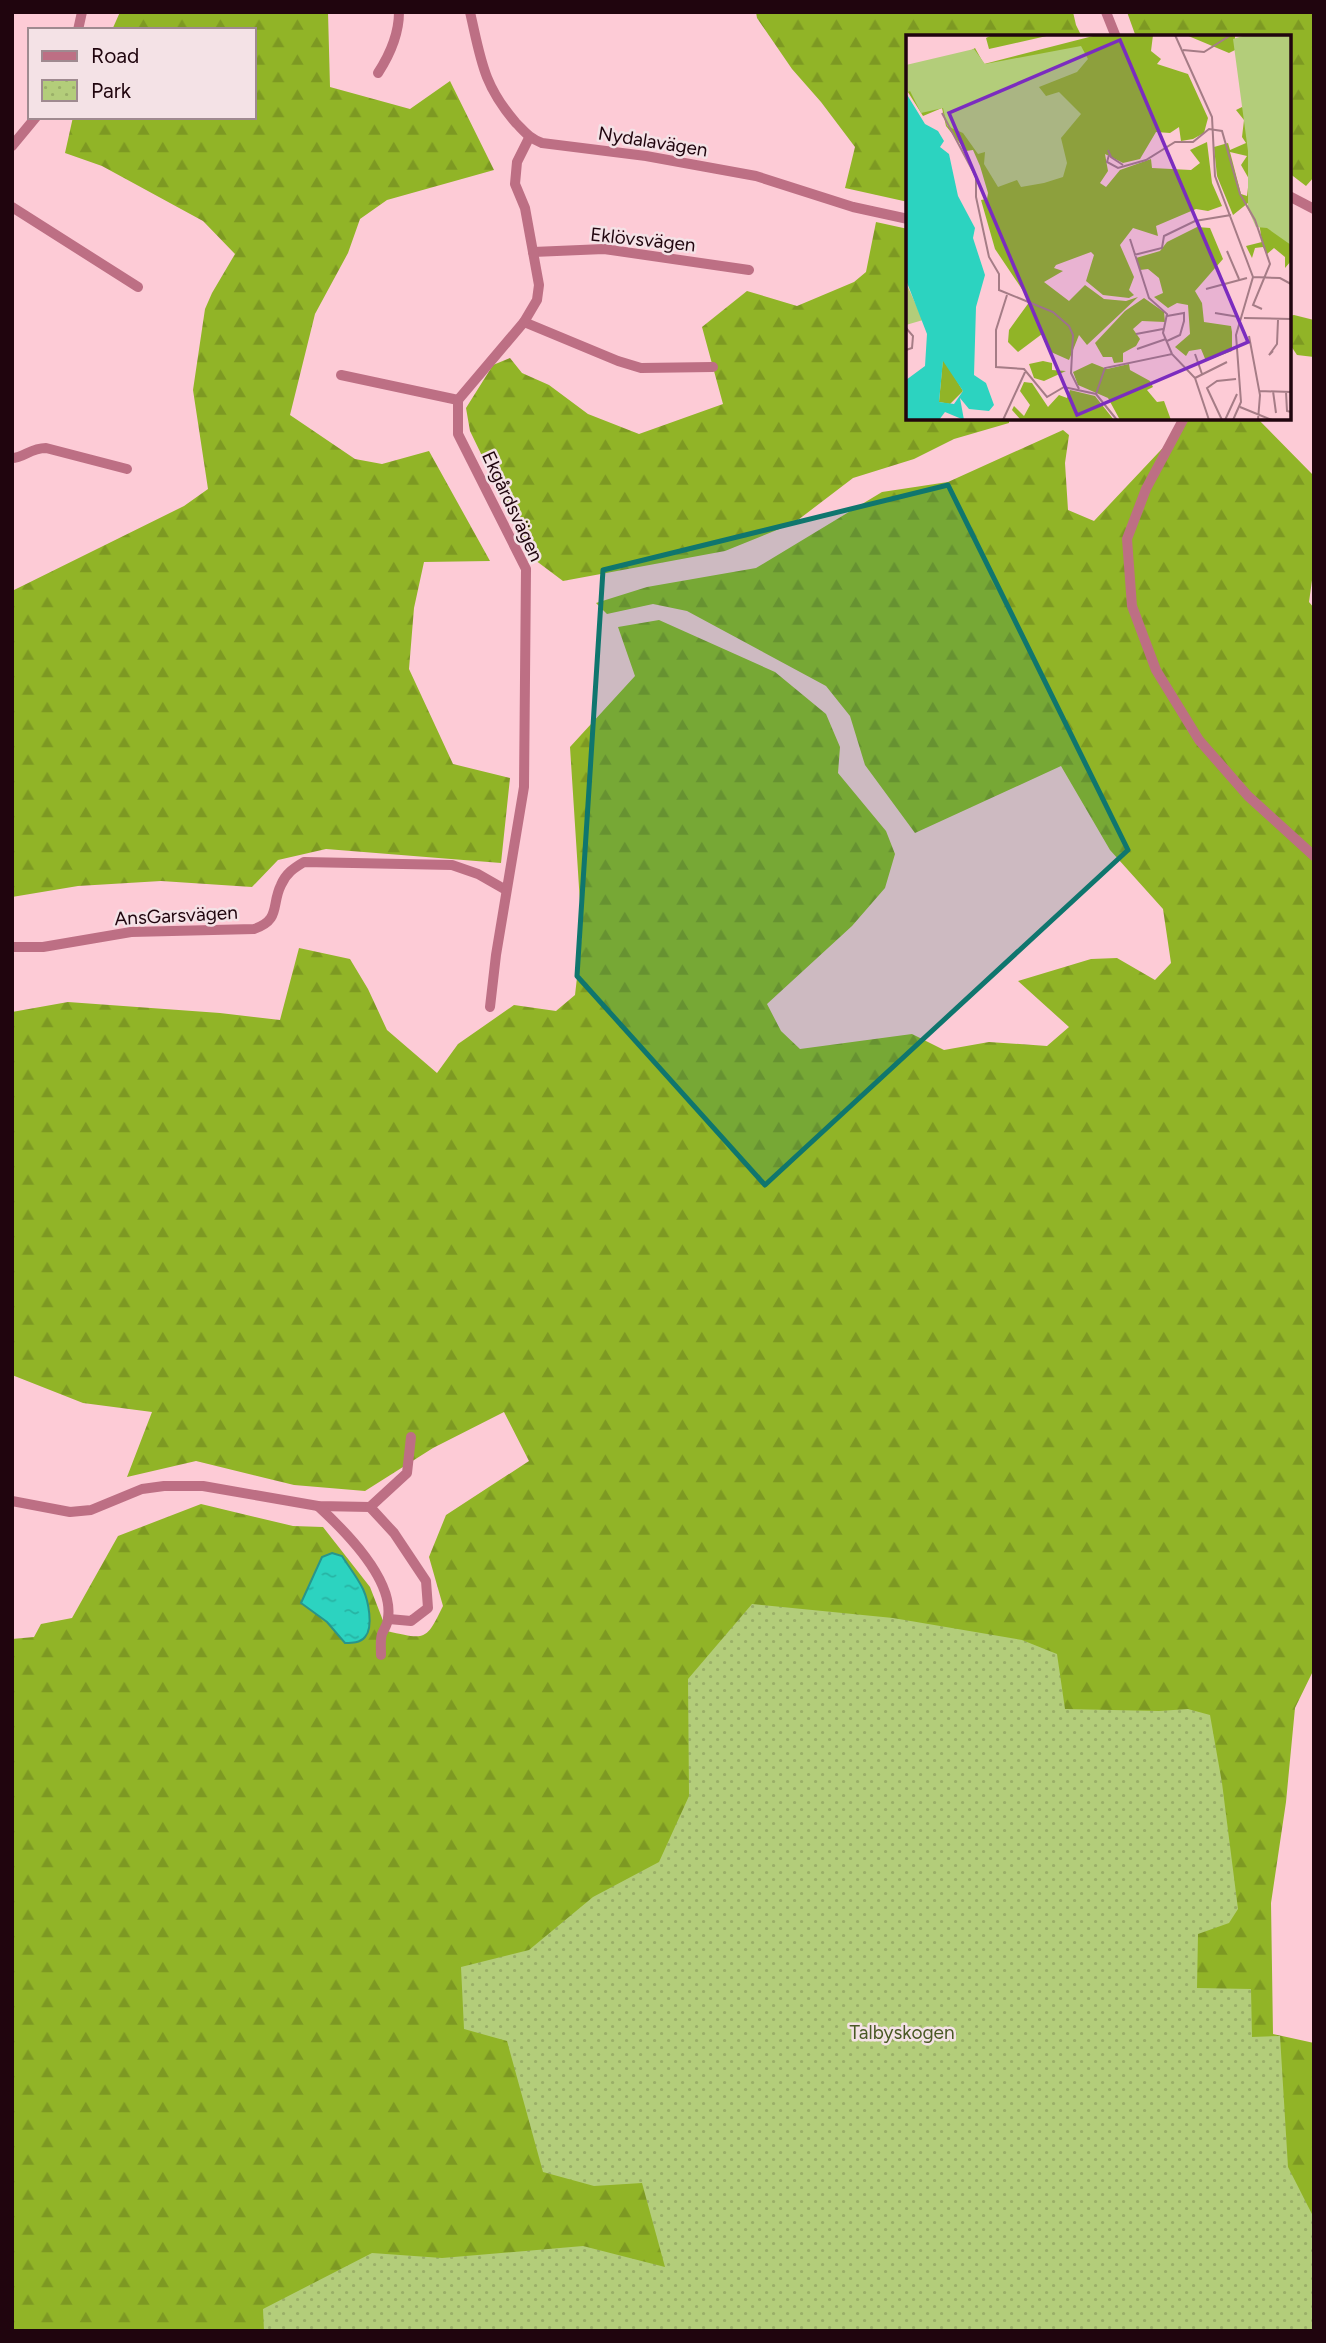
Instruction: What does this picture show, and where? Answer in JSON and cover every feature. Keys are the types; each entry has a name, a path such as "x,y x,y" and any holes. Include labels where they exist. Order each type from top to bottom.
{"street":[{"path":"378,73 386,59 399,21 399,12"},
{"path":"341,376 458,400 524,322 537,300 540,285 525,208 515,184 517,162 529,138 502,108 485,78 470,12"},
{"path":"1106,12 1115,35"},
{"path":"12,146 34,119"},
{"name":"Nydalavägen","path":"529,138 542,143 646,156 756,176 853,207 906,219"},
{"path":"1291,197 1314,209"},
{"path":"12,207 138,287"},
{"name":"Eklövsvägen","path":"533,252 604,249 749,270"},
{"path":"524,322 641,368 713,367"},
{"name":"Ekgårdsvägen","path":"458,400 458,434 526,569 524,787 490,1007"},
{"path":"1183,420 1146,489 1127,539 1132,606 1156,670 1199,740 1248,796 1314,856"},
{"path":"12,458 17,459 34,448 46,448 127,469"},
{"name":"AnsGarsvägen","path":"12,947 43,947 131,932 254,929 266,925 275,911 279,887 289,871 304,862 452,865 478,874 506,890"},
{"path":"12,1501 70,1512 91,1510 142,1489 203,1486 318,1506 370,1507 407,1473 411,1437"},
{"path":"318,1506 350,1535 374,1570 387,1600 388,1619 381,1637 381,1655"},
{"path":"370,1507 394,1533 426,1581 428,1608 411,1621 388,1619"}],"highlighted area":[{"path":"948,485 1128,850 765,1185 577,976 603,570"}],"green space":[{"path":"120,12 328,12 330,87 410,109 450,81 494,170 387,200 360,219 348,253 315,314 290,415 355,459 382,464 429,451 490,561 424,562 414,608 409,669 453,764 510,778 501,863 326,849 278,860 252,887 161,881 78,886 12,897 12,591 184,506 208,489 193,390 205,309 235,254 203,221 102,166 65,153 73,119 256,119 256,28 113,28"},
{"path":"756,12 1073,12 1081,35 906,35 906,202 845,188 855,147 792,69 757,18"},
{"path":"1127,12 1314,12 1314,177 1306,186 1291,175 1291,35 1135,35"},
{"path":"876,222 906,229 906,420 1009,420 1009,423 954,439 914,459 853,478 794,523 725,551 563,581 531,557 470,431 466,408 493,365 510,358 522,373 549,385 588,414 639,434 723,404 702,327 747,291 797,306 854,282 866,272"},
{"path":"1291,316 1314,320 1314,357 1297,355 1291,346"},
{"path":"1189,420 1259,420 1314,476 1314,566 1309,602 1314,608 1314,1669 1295,1708 1286,1802 1271,1903 1273,2034 1314,2043 1314,2331 12,2331 12,1639 34,1637 41,1624 72,1618 118,1536 201,1504 293,1526 323,1527 370,1587 387,1631 410,1636 423,1635 433,1626 443,1606 429,1557 446,1515 529,1461 504,1412 433,1448 365,1491 294,1485 196,1461 127,1477 152,1412 83,1403 12,1375 12,1012 68,1002 280,1020 299,948 350,959 387,1030 437,1073 458,1044 514,1005 556,1011 575,995 582,934 570,747 635,676 618,627 659,620 775,672 826,714 840,747 838,773 886,831 895,854 885,888 852,926 767,1004 781,1031 800,1049 912,1034 944,1050 989,1042 1047,1046 1069,1027 1018,981 1091,959 1117,958 1155,980 1171,963 1163,909 1110,850 1061,766 915,833 865,765 850,716 826,686 687,611 653,604 607,614 596,603 647,587 756,568 882,492 948,482 1063,430 1069,435 1065,463 1068,510 1094,521","holes":["301,1603 368,1629 345,1643 327,1622"]},
{"name":"Talbyskogen","path":"752,1604 893,1618 1022,1640 1057,1654 1065,1709 1188,1709 1210,1715 1222,1783 1238,1909 1229,1923 1198,1934 1197,1988 1251,1989 1252,2037 1280,2036 1288,2167 1314,2218 1314,2331 264,2331 263,2309 372,2253 442,2258 583,2246 665,2267 642,2183 594,2186 543,2172 507,2041 464,2029 461,1967 529,1950 593,1897 659,1862 689,1796 688,1679"}],"water":[{"path":"332,1553 342,1556 361,1585 367,1600 368,1633 358,1642 345,1643 327,1622 301,1603 322,1557"}]}
